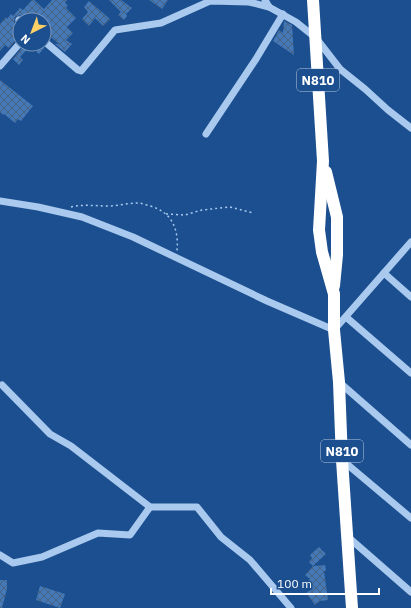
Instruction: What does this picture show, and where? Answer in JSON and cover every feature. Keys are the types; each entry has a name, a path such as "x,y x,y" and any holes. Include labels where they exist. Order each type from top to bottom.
{"highway":[{"name":"N810","path":"313,0 323,161 319,230 322,252 334,294"},
{"name":"N810","path":"323,161 337,217 334,330 339,382 342,460 352,608"}],"street":[{"path":"265,0 269,7"},
{"path":"52,48 81,71 114,30 161,23 210,1 249,2 269,7 296,22 316,38 340,70 411,128"},
{"path":"206,134 252,66 283,14"},
{"path":"0,66 12,52"},
{"path":"0,201 38,207 82,217 133,237 267,301 334,330 411,242"},
{"path":"384,273 411,297"},
{"path":"346,317 411,374"},
{"path":"339,382 411,446"},
{"path":"2,384 50,434 71,446 150,507 197,507 221,537 250,560 291,608"},
{"path":"342,460 411,518"},
{"path":"0,555 13,563 42,557 98,533 130,535 150,507"},
{"path":"348,537 411,592"}],"path":[{"path":"54,211 80,205 108,206 139,203 155,208 166,214 174,225 178,240 176,258"},
{"path":"166,214 185,215 202,210 230,207 253,212"}],"building":[{"path":"32,0 44,9 52,0 67,0 65,3 68,5 66,8 76,18 67,27 73,33 66,40 72,44 65,52 55,44 59,44 52,38 52,12 16,12 20,8 23,10"},
{"path":"109,0 121,0 132,8 126,14 127,16 124,20 118,15 121,12"},
{"path":"149,0 168,0 162,9"},
{"path":"89,1 110,19 103,26 95,18 89,26 82,19 88,12 84,7"},
{"path":"11,14 12,45 9,48 5,45 0,51 0,24"},
{"path":"284,21 292,25 294,55 273,41 279,30 283,33"},
{"path":"19,52 25,52 20,57 23,60 19,65 13,59"},
{"path":"0,80 33,106 21,121 18,119 15,123 0,112"},
{"path":"319,547 326,554 313,566 309,562 312,558 310,555"},
{"path":"325,565 326,571 324,571 328,600 320,601 315,605 306,593 312,589 306,583 310,579 305,575 313,566"},
{"path":"0,580 7,580 7,589 2,608 0,608"},
{"path":"40,586 65,594 60,608 36,600"}]}
